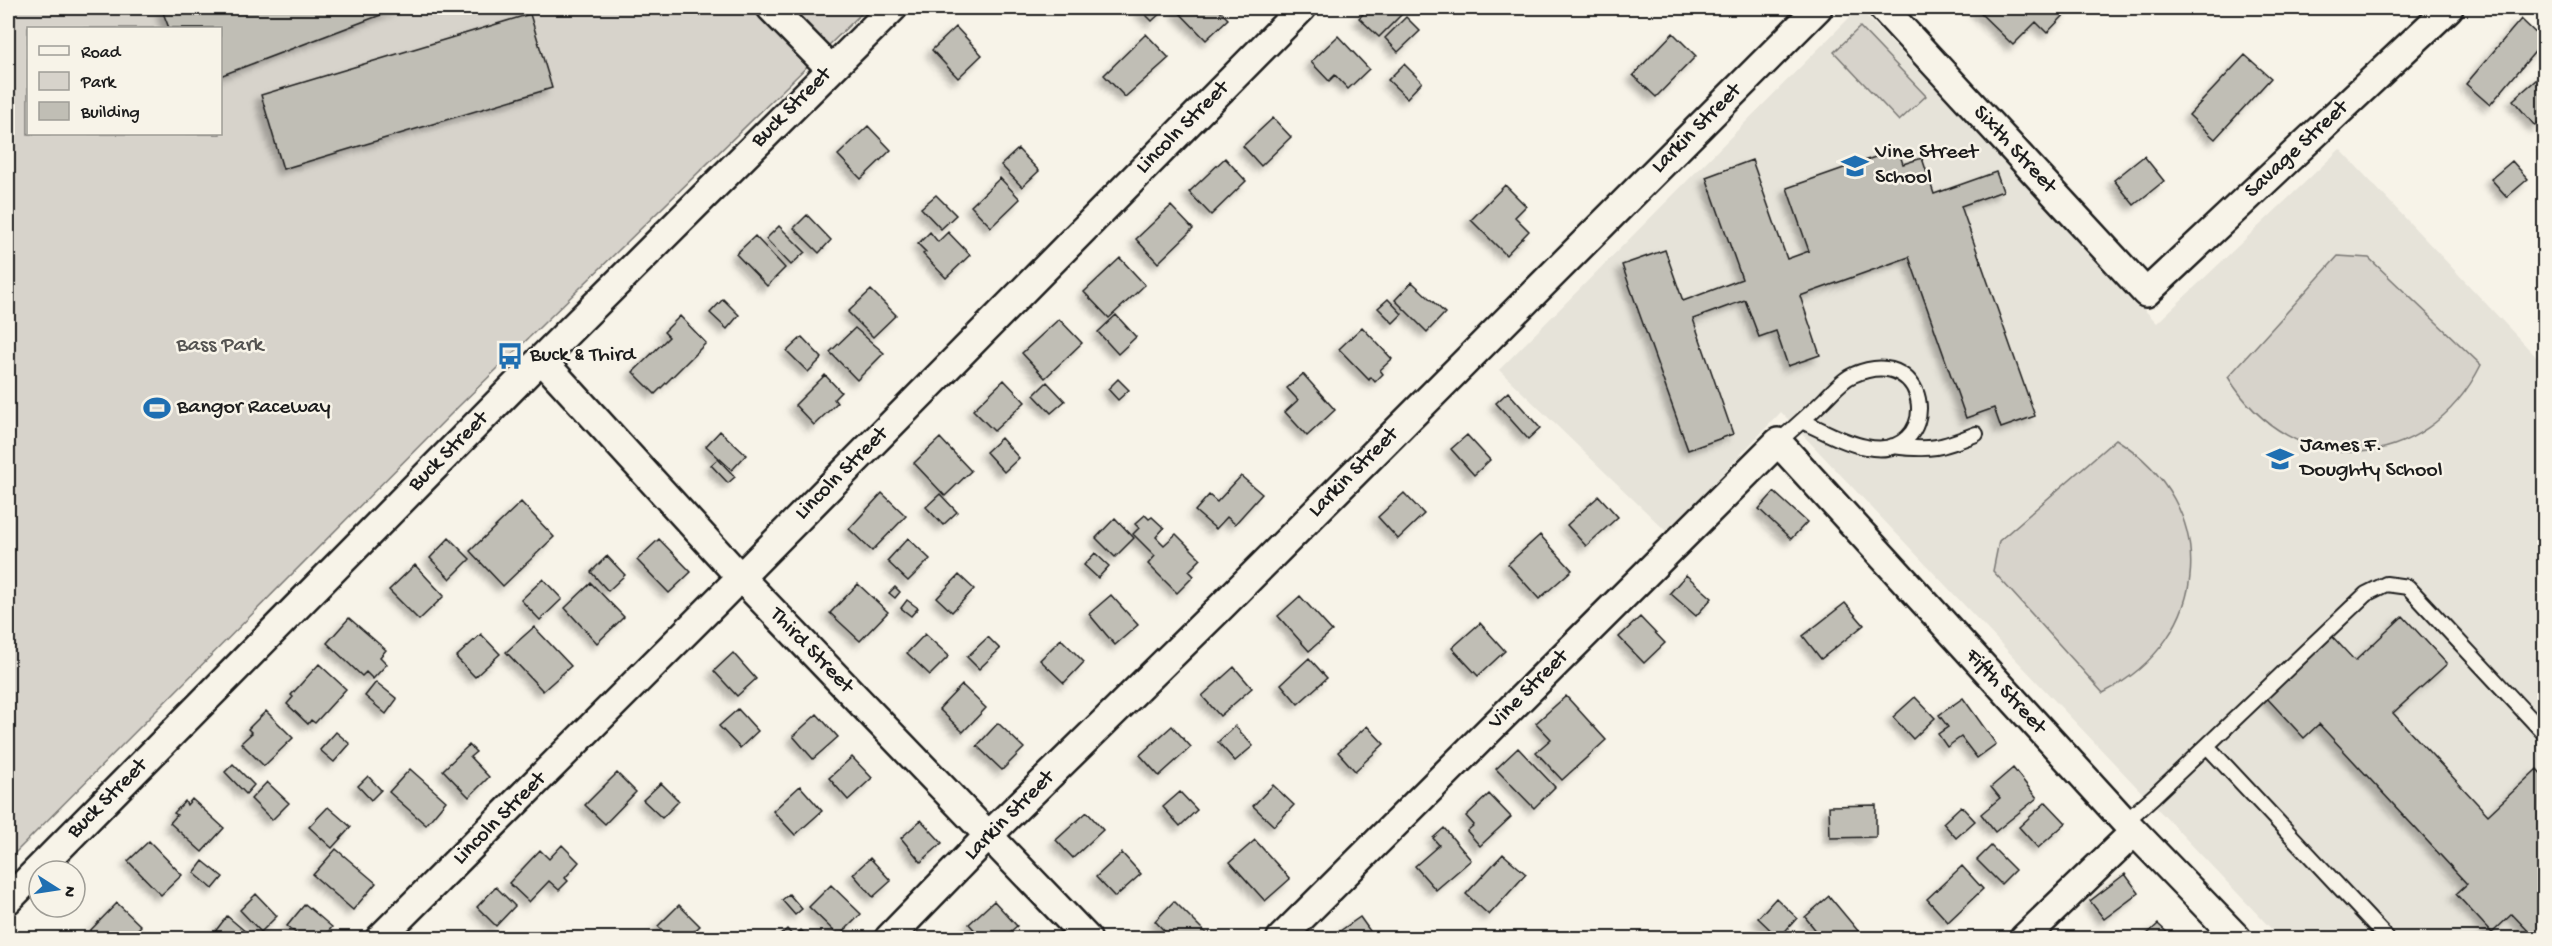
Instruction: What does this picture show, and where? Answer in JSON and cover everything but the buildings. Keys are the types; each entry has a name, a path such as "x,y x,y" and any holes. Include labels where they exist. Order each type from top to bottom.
{"street":[{"path":"771,8 831,69"},
{"name":"Buck Street","path":"8,900 541,359 893,8"},
{"name":"Lincoln Street","path":"380,939 1302,8"},
{"name":"Larkin Street","path":"889,939 989,835 1198,630 1818,8"},
{"name":"Sixth Street","path":"1882,8 2145,293"},
{"name":"Savage Street","path":"2145,293 2449,8"},
{"name":"Third Street","path":"541,359 740,578 1087,939"},
{"name":"Fifth Street","path":"1778,442 2129,827 2236,939"},
{"name":"Vine Street","path":"1281,939 1778,442"},
{"path":"2024,939 2129,827"}],"lane":[{"path":"1778,442 1851,375 1883,367 1900,372 1912,384 1918,395 1920,413 1915,429 1902,443 1893,446"},
{"path":"1802,421 1866,448 1893,446 1923,450 1947,446 1976,434"},
{"path":"2129,827 2207,746 2366,594 2386,584 2408,587 2544,733"},
{"path":"2207,746 2387,939"}],"shaded area":[{"name":"James F. Doughty School","path":"1859,8 2157,323 2340,149 2544,365 2544,938 2280,938 1781,412 1667,532 1499,370"}],"green space":[{"name":"Bass Park","path":"8,8 867,8 458,407 8,860"},
{"path":"1860,27 1926,96 1899,121 1834,52"},
{"path":"2338,256 2369,258 2481,365 2457,401 2427,428 2394,445 2358,452 2322,449 2287,435 2255,411 2228,377"},
{"path":"2116,439 2150,467 2174,499 2187,534 2190,570 2183,606 2166,639 2139,669 2103,693 1993,571 1999,541"}],"place":[{"name":"Vine Street School","path":"1855,166"},
{"name":"Buck & Third","path":"510,356"},
{"name":"Bangor Raceway","path":"157,408"},
{"name":"James F. Doughty School","path":"2280,459"}]}
